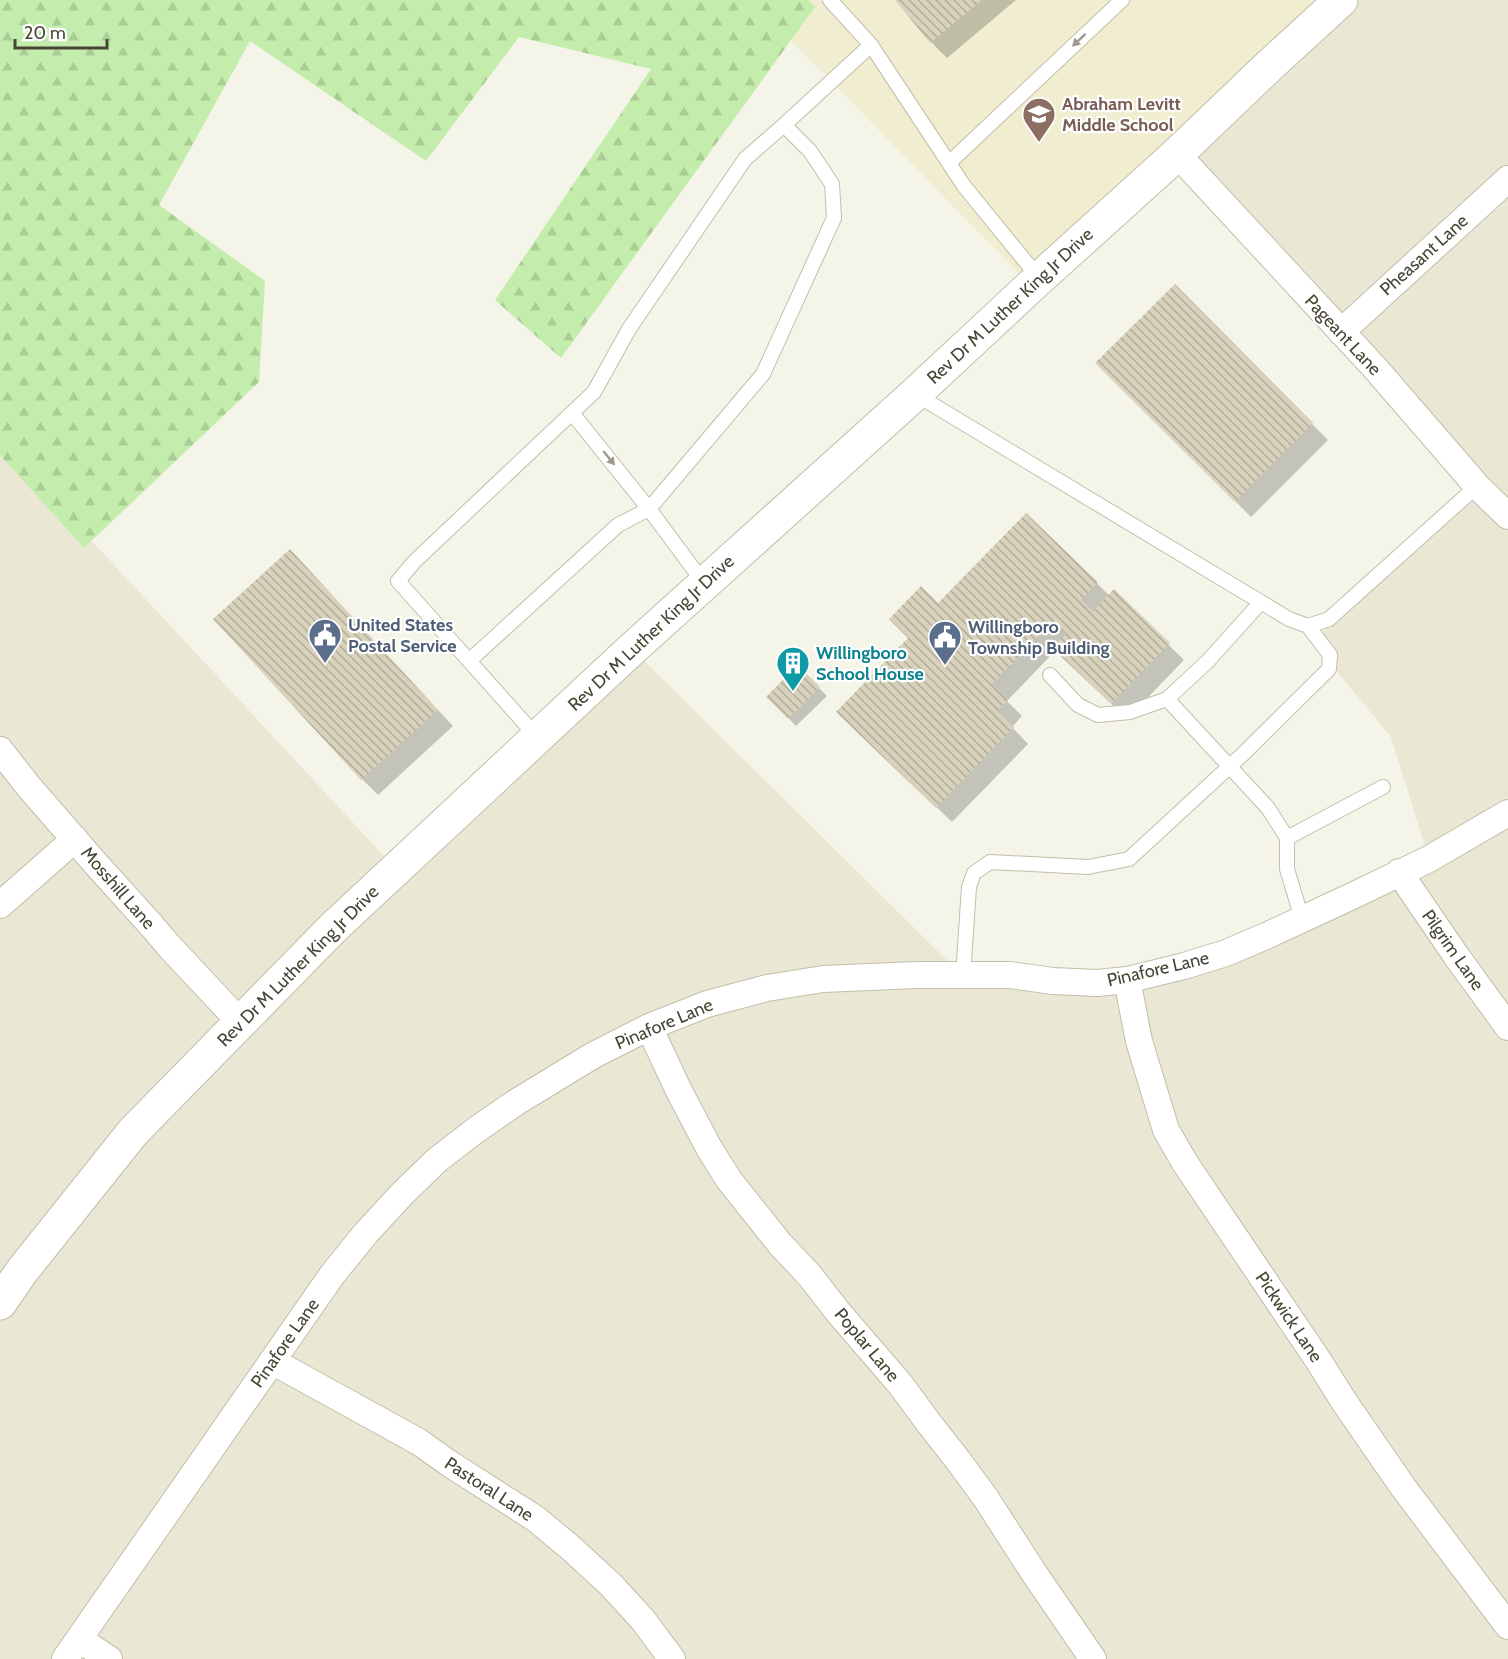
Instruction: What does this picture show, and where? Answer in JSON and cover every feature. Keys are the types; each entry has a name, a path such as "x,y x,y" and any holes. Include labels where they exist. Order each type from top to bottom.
{"street":[{"name":"Rev Dr M Luther King Jr Drive","path":"0,1304 22,1272 133,1131 334,927 704,583 915,394 1341,0"},
{"name":"Pageant Lane","path":"1177,154 1375,368 1477,486 1508,516"},
{"name":"Pheasant Lane","path":"1341,332 1508,179"},
{"name":"Mosshill Lane","path":"0,750 29,787 168,945 240,1022"},
{"name":"Pinafore Lane","path":"72,1649 105,1598 332,1275 366,1233 437,1160 505,1110 592,1056 649,1027 707,1004 800,982 917,975 1010,975 1053,981 1097,983 1127,980 1184,966 1226,953 1350,897 1429,859 1508,813"},
{"path":"0,905 75,839"},
{"name":"Pilgrim Lane","path":"1399,872 1508,1027"},
{"name":"Pickwick Lane","path":"1127,980 1139,1041 1167,1130 1185,1163 1402,1487 1508,1626"},
{"name":"Poplar Lane","path":"649,1027 704,1139 729,1180 780,1244 810,1276 900,1384 957,1459 1093,1659"},
{"name":"Pastoral Lane","path":"272,1361 419,1442 536,1519 611,1585 643,1620 672,1659"},
{"path":"72,1649 110,1659"}],"lane":[{"path":"830,0 871,45 964,186 1039,278"},
{"path":"949,163 1122,0"},
{"path":"537,737 398,581 415,561 594,392 629,329 745,159 871,45"},
{"path":"469,661 618,525 649,509 763,374 834,218 832,184 810,151 784,125"},
{"path":"915,394 1289,619 1308,626 1330,655 1329,669 1229,767 1129,859 1088,867 990,862 974,873 969,887 963,976"},
{"path":"572,412 704,583"},
{"path":"1308,626 1329,619 1477,486"},
{"path":"1050,675 1078,705 1098,715 1130,712 1167,699 1208,661 1261,602"},
{"path":"1167,699 1268,808 1287,838 1287,869 1302,919"},
{"path":"1287,838 1383,787"}],"shaded area":[{"name":"Abraham Levitt Middle School","path":"752,0 1341,0 1031,286"},
{"path":"1342,0 1508,0 1508,1659 0,1659 0,442 396,869 632,649 963,976 1127,980 1429,859 1391,737 1312,641 1477,486 1177,154"}],"green space":[{"path":"0,0 808,0 815,7 561,358 495,300 651,69 519,37 426,161 250,41 159,205 265,281 259,382 84,548 0,455"}],"building":[{"path":"895,0 982,0 930,43"},
{"path":"1175,284 1313,423 1235,502 1095,363"},
{"name":"Willingboro Township Building","path":"1026,513 1098,582 1081,600 1093,611 1114,589 1170,643 1111,704 1052,648 1066,634 1053,621 992,684 1008,700 997,711 1014,727 936,808 836,712 908,638 889,619 921,586 938,603"},
{"name":"United States Postal Service","path":"290,549 438,710 361,780 213,619"},
{"name":"Willingboro School House","path":"798,665 820,687 788,719 766,697"}],"place":[{"name":"Abraham Levitt Middle School","path":"1039,143"},
{"name":"United States Postal Service","path":"325,664"},
{"name":"Willingboro Township Building","path":"945,666"},
{"name":"Willingboro School House","path":"793,692"}]}
